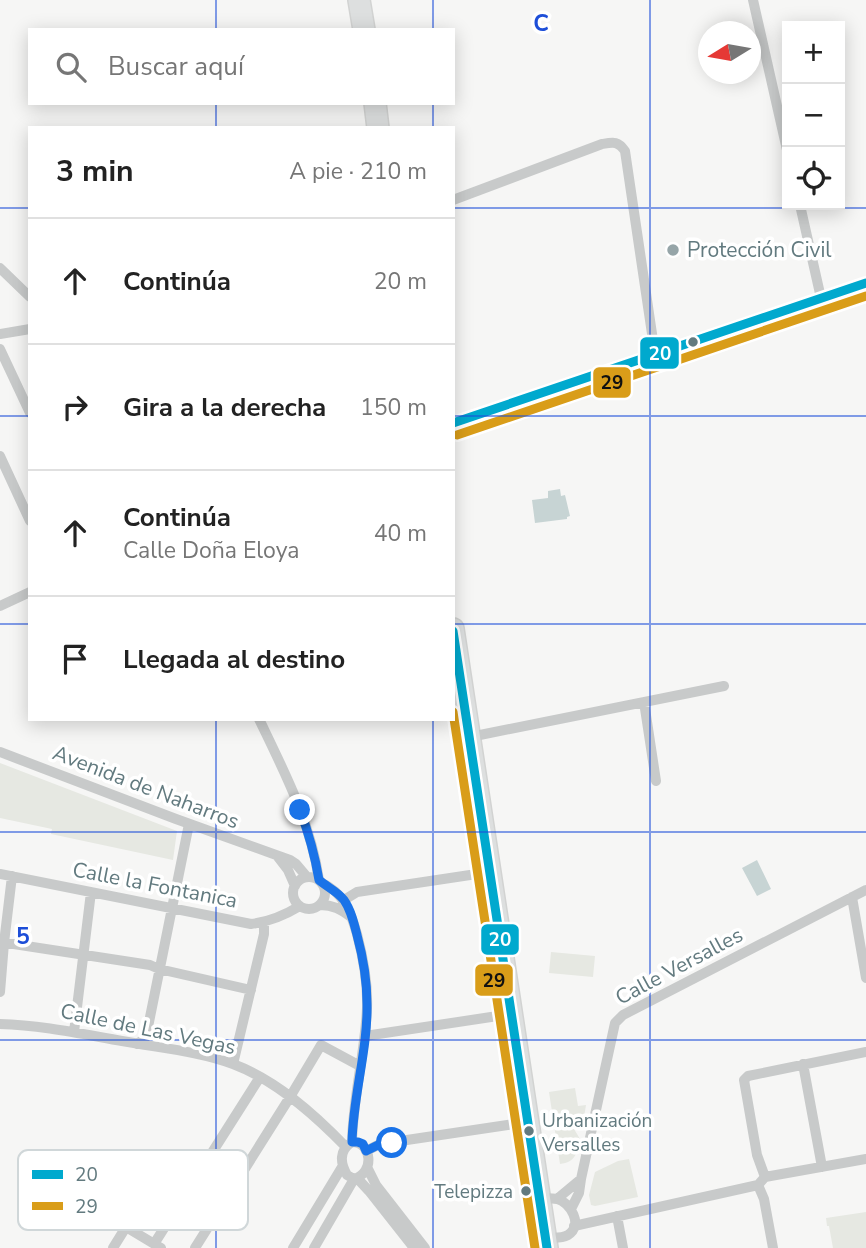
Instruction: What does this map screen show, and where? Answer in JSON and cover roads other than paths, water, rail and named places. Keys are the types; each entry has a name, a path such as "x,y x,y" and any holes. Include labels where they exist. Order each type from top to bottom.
{"highway":[{"path":"359,0 364,28"},
{"path":"375,105 379,126"},
{"path":"456,662 470,737 528,1122 548,1199 551,1244"}],"street":[{"path":"753,0 786,147"},
{"path":"455,199 602,144 620,144 625,151 655,354"},
{"path":"801,210 821,298"},
{"path":"0,268 28,295"},
{"path":"455,422 866,283"},
{"path":"0,334 28,329"},
{"path":"0,349 28,409"},
{"path":"0,456 28,517"},
{"path":"0,606 28,593"},
{"path":"470,737 724,685"},
{"path":"644,702 656,781"},
{"path":"262,721 310,835 325,894 320,905"},
{"name":"Avenida de Naharros","path":"0,752 296,864 307,877"},
{"path":"137,1044 144,1039 147,1032 189,824"},
{"path":"278,857 295,886"},
{"path":"344,900 356,892 490,872"},
{"name":"Calle la Fontanica","path":"0,874 251,924 289,913 300,906"},
{"path":"0,992 2,943 12,876"},
{"path":"353,919 341,909 329,905 310,909 300,906 293,897 295,886 307,877 330,887 344,900 353,919 362,950 368,1005 353,1126 349,1144 342,1155 342,1167 346,1175 356,1179 369,1191 409,1245"},
{"name":"Calle Versalles","path":"571,1209 579,1193 615,1023 623,1015 866,890"},
{"path":"74,1032 91,892"},
{"path":"852,897 866,978"},
{"path":"233,1064 264,934 264,922"},
{"path":"2,943 150,965 251,990"},
{"path":"365,1037 512,1014"},
{"name":"Calle de Las Vegas","path":"0,1024 27,1024 74,1032 198,1054 233,1064 260,1077 290,1097 349,1144"},
{"path":"248,1164 321,1045 360,1066"},
{"path":"773,1248 744,1080 748,1076 866,1052"},
{"path":"803,1065 822,1167"},
{"path":"216,1150 260,1077"},
{"path":"366,1151 380,1144 528,1122"},
{"path":"349,1144 363,1144 368,1169 376,1185 425,1248"},
{"path":"551,1244 571,1230 617,1216 866,1159"},
{"path":"293,1248 342,1167"},
{"path":"314,1248 356,1179 368,1169"},
{"path":"548,1199 581,1179"},
{"path":"548,1199 566,1203 575,1220 571,1230 551,1244"},
{"path":"617,1216 623,1248"},
{"path":"113,1248 124,1230"},
{"path":"131,1230 158,1246 168,1230"},
{"path":"195,1248 206,1230"}],"place":[{"name":"Protección Civil","path":"673,250"},
{"name":"Urbanización Versalles","path":"529,1131"},
{"name":"Telepizza","path":"526,1191"}]}
